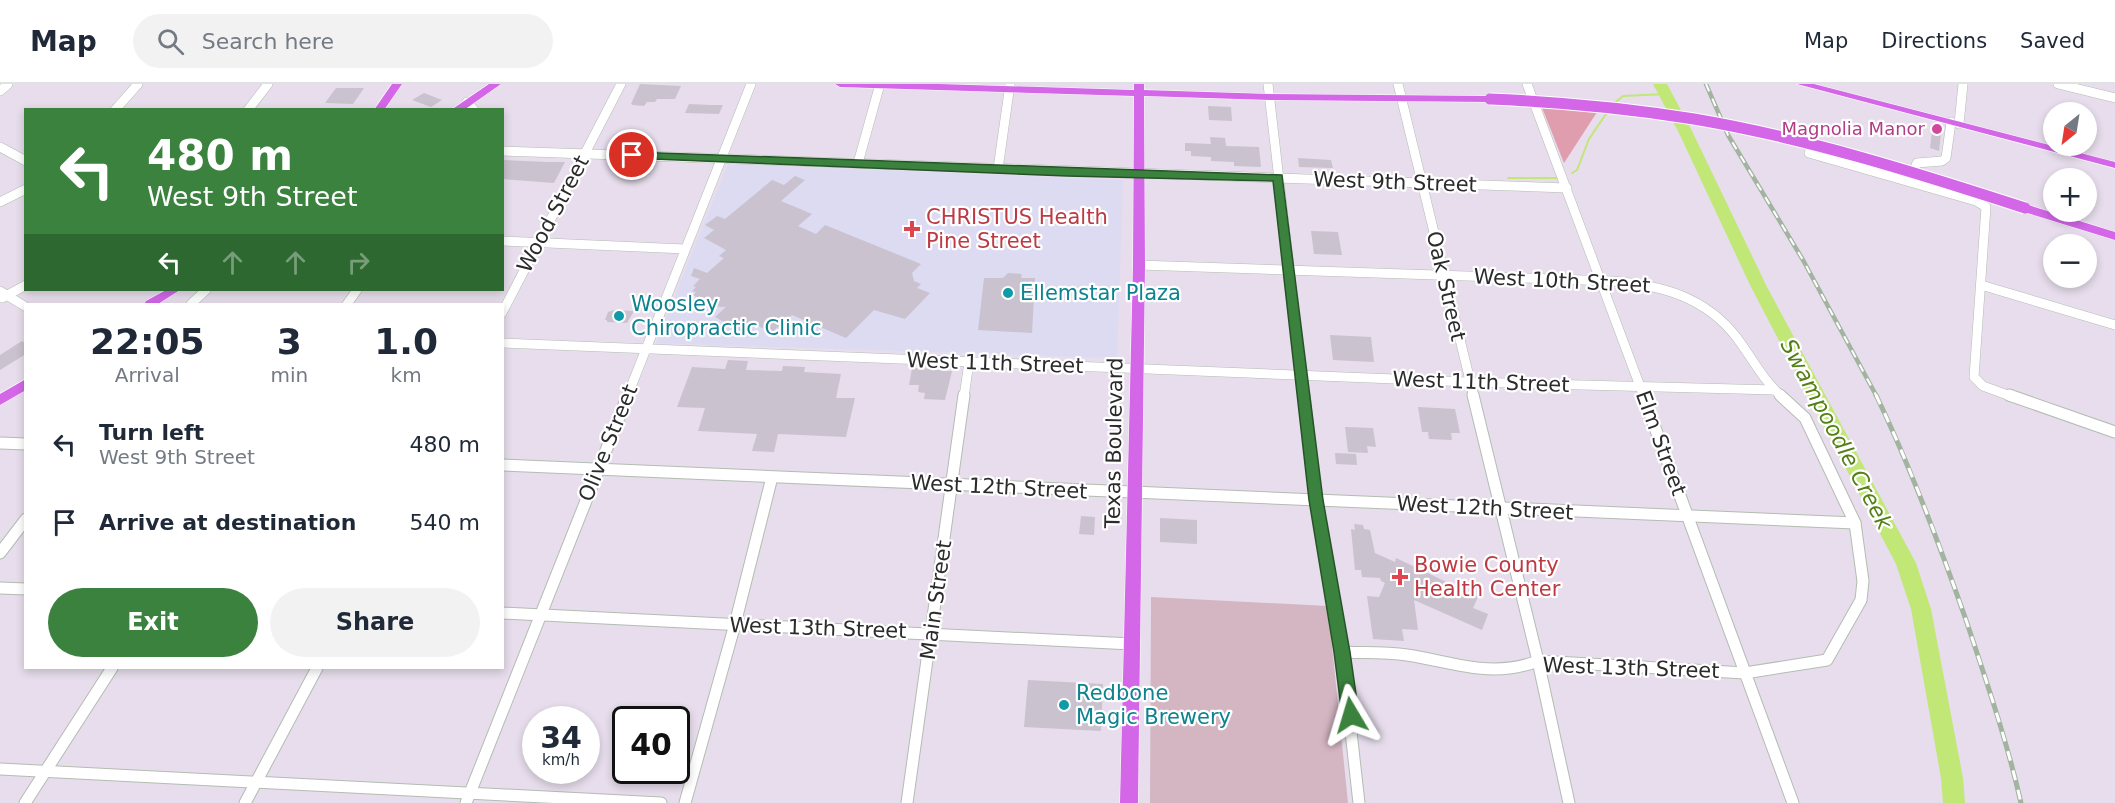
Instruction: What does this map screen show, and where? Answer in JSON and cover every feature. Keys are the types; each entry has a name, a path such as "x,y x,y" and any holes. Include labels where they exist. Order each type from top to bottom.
{"main road":[{"path":"381,108 397,84"},
{"path":"471,106 496,84"},
{"path":"840,84 1139,89 1270,97 1490,99 1619,106 1744,127 1875,160 2115,236"},
{"path":"1802,84 2115,165"},
{"name":"Texas Boulevard","path":"1129,803 1139,265 1139,89"},
{"path":"152,303 172,291"},
{"path":"0,400 24,385"}],"street":[{"path":"0,91 8,84"},
{"path":"117,108 138,84"},
{"path":"250,108 268,84"},
{"name":"Wood Street","path":"504,309 621,84"},
{"name":"Olive Street","path":"468,798 751,84"},
{"path":"1269,84 1316,500 1342,652 1359,803"},
{"name":"Oak Street","path":"1398,84 1538,662 1569,803"},
{"name":"Elm Street","path":"1527,84 1793,803"},
{"path":"1909,182 1917,163 1942,161 1946,158 1963,84"},
{"path":"2058,84 2115,98"},
{"path":"858,163 879,85"},
{"path":"998,169 1010,87"},
{"path":"0,147 24,160"},
{"name":"West 9th Street","path":"504,151 1567,188"},
{"path":"1809,153 1977,201 1986,207 1974,377 1983,386 2115,432"},
{"path":"0,202 24,190"},
{"path":"504,240 685,249"},
{"name":"West 10th Street","path":"1139,265 1600,281 1662,286 1694,299 1725,322 1775,390 1797,407 1805,418 1855,524 1863,581 1861,600 1833,653 1827,660 1813,663"},
{"path":"1981,285 2115,325"},
{"path":"2,295 24,286"},
{"path":"192,303 205,291"},
{"path":"2,295 24,306"},
{"name":"West 11th Street","path":"504,343 1469,382 1775,390"},
{"name":"Main Street","path":"907,803 969,362"},
{"path":"0,443 24,444"},
{"name":"West 12th Street","path":"504,465 1855,524"},
{"path":"685,803 735,624 772,477"},
{"path":"0,553 24,522"},
{"path":"0,588 24,589"},
{"name":"West 13th Street","path":"504,613 931,632 1132,644"},
{"name":"West 13th Street","path":"1342,652 1407,655 1460,668 1485,670 1523,669 1538,662 1745,673 1813,663"},
{"path":"25,803 111,669"},
{"path":"245,803 316,669"},
{"path":"0,769 256,783 468,798 661,803"}],"shaded area":[{"path":"1541,105 1599,109 1564,163"},
{"name":"CHRISTUS Health Pine Street","path":"728,164 1123,180 1117,358 656,343"},
{"path":"1151,597 1328,606 1348,803 1150,803"}],"building":[{"path":"640,84 681,86 675,99 657,99 655,102 647,102 644,106 633,105 631,104"},
{"path":"336,88 364,88 353,104 325,103"},
{"path":"424,93 442,100 431,107 412,100"},
{"path":"689,104 723,105 719,114 685,113"},
{"path":"1208,106 1231,107 1232,121 1209,120"},
{"path":"1933,123 1942,125 1939,151 1930,148"},
{"path":"1210,137 1225,138 1226,146 1259,147 1261,167 1234,166 1234,162 1211,161 1211,157 1191,156 1191,151 1185,151 1185,143 1211,144"},
{"path":"1298,158 1331,160 1333,168 1299,167"},
{"path":"504,160 565,162 554,183 504,179"},
{"name":"CHRISTUS Health Pine Street","path":"795,176 805,180 781,201 812,214 798,226 816,234 825,225 921,264 912,273 914,281 921,284 917,288 930,293 905,319 874,310 846,338 792,315 772,332 753,324 744,333 715,317 726,307 698,306 700,299 693,295 696,292 692,291 696,287 693,286 700,279 691,276 694,268 707,273 724,258 719,256 726,250 704,238 714,230 705,225 717,216 725,219 772,180 784,185"},
{"path":"1311,231 1338,232 1342,255 1314,254"},
{"name":"Ellemstar Plaza","path":"1008,273 1022,274 1021,278 1035,278 1032,333 978,330 984,278 1003,278"},
{"name":"Woosley Chiropractic Clinic","path":"634,311 627,323 607,322 605,320 608,312"},
{"path":"1330,335 1371,337 1374,362 1333,360"},
{"path":"22,341 24,342 24,355 0,370 0,355"},
{"path":"728,360 748,361 746,370 782,371 783,366 805,367 804,372 841,374 836,398 855,398 846,437 778,434 774,452 752,451 757,434 698,431 705,408 677,407 692,367 725,369"},
{"path":"912,368 952,371 945,400 924,399 925,393 918,392 919,385 909,385"},
{"path":"1418,407 1455,409 1460,433 1451,433 1452,440 1429,439 1428,432 1422,432"},
{"path":"1345,427 1373,428 1376,447 1367,446 1368,453 1348,452"},
{"path":"1335,453 1356,454 1357,465 1336,464"},
{"path":"1081,516 1095,517 1094,535 1079,534"},
{"path":"1160,518 1197,520 1197,544 1160,542"},
{"name":"Bowie County Health Center","path":"1354,524 1363,525 1364,529 1370,530 1375,553 1395,562 1396,558 1478,597 1473,608 1488,614 1482,630 1414,600 1418,630 1402,629 1404,641 1373,639 1367,596 1379,597 1385,583 1380,578 1362,577 1361,570 1355,570 1351,529 1355,530"},
{"name":"Redbone Magic Brewery","path":"1028,680 1103,684 1101,731 1024,727"}],"waterway":[{"name":"Swampoodle Creek","path":"1660,84 1685,131 1759,287 1906,563 1921,609 1952,778 1954,803"},
{"path":"1612,105 1623,96 1666,94"},
{"path":"1572,173 1577,170 1589,139 1608,111"},
{"path":"1508,178 1559,178"}],"railway":[{"path":"1706,84 1728,135 1803,260 1877,396"},
{"path":"1877,396 1913,478 1956,591 1996,711 2021,803"}],"place":[{"name":"Magnolia Manor","path":"1937,129"},
{"name":"CHRISTUS Health Pine Street","path":"912,229"},
{"name":"Ellemstar Plaza","path":"1008,293"},
{"name":"Woosley Chiropractic Clinic","path":"619,316"},
{"name":"Bowie County Health Center","path":"1400,577"},
{"name":"Redbone Magic Brewery","path":"1064,705"}],"route":[{"path":"632,155 1278,178 1316,500 1351,715"}]}
